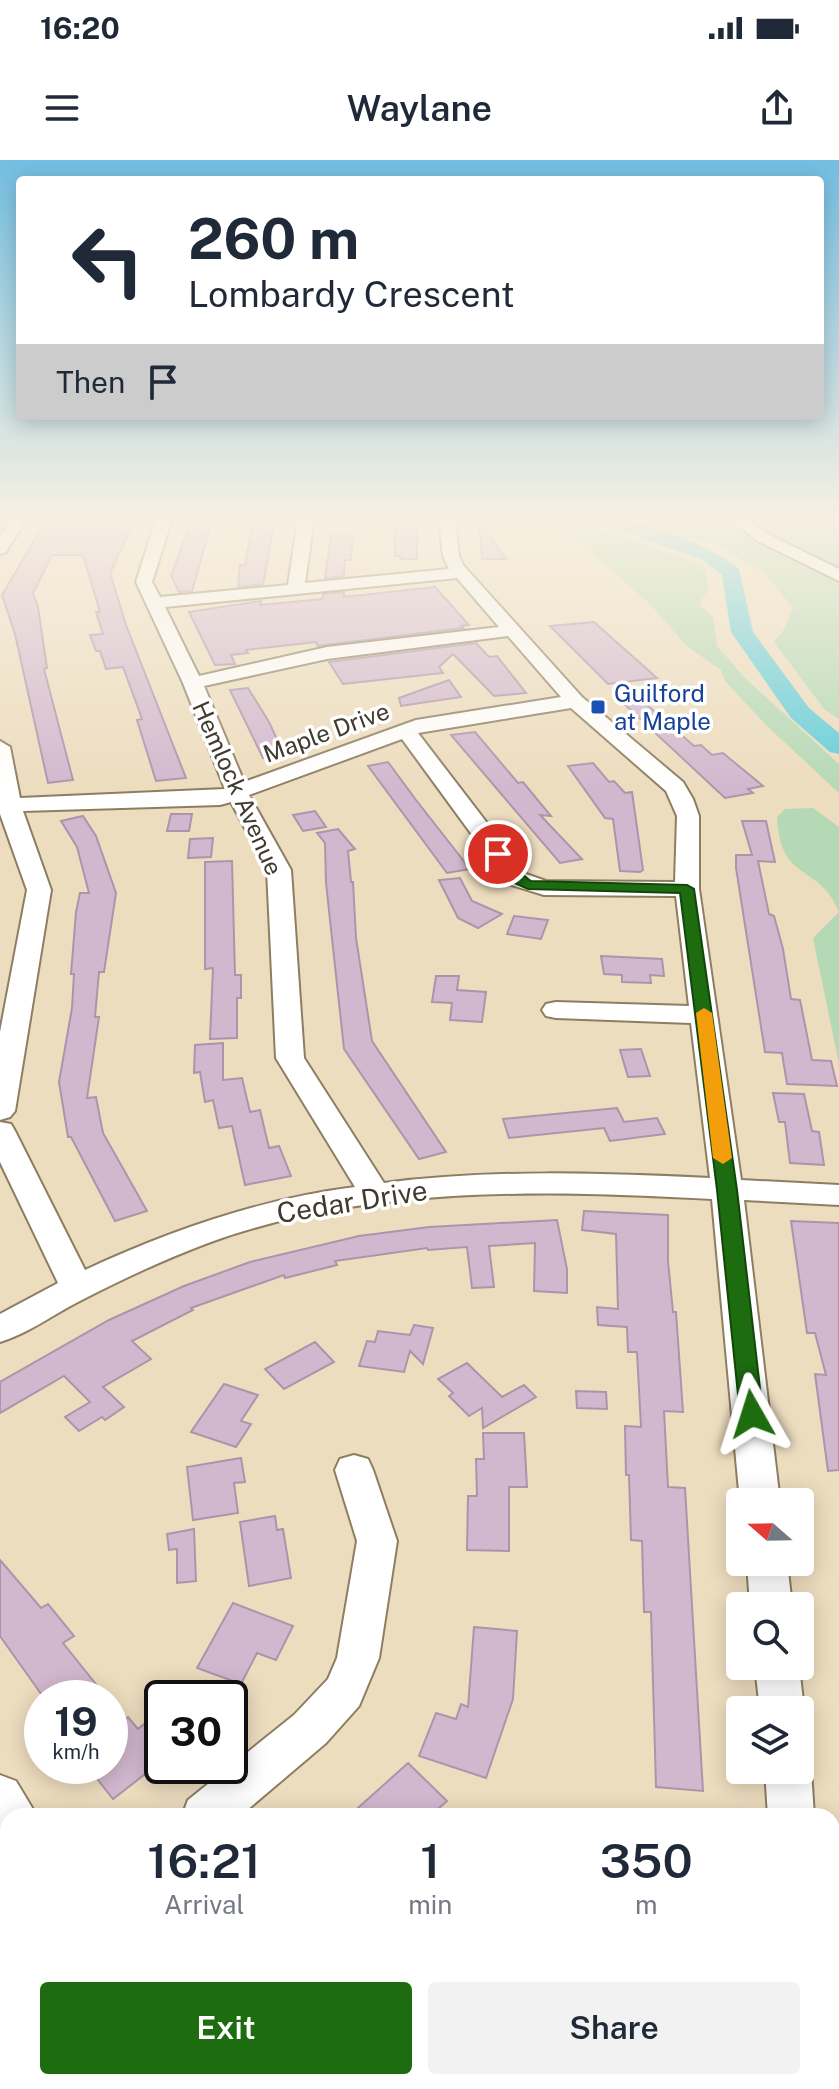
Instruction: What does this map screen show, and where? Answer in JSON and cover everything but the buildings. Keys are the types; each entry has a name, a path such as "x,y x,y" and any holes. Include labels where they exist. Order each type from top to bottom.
{"street":[{"name":"Hemlock Avenue","path":"159,609 237,792 279,870 290,1058 299,1078 374,1192"},
{"path":"495,609 575,701 675,787 688,816 687,889 727,1190 759,1488"},
{"path":"193,683 327,653 515,630"},
{"name":"Maple Drive","path":"5,806 44,802 204,799 237,792 435,721 575,701"},
{"path":"406,730 517,879 544,888 687,889"},
{"path":"0,747 5,806 39,890 0,1111"},
{"path":"556,1010 704,1015"},
{"path":"0,1131 77,1287"},
{"name":"Cedar Drive","path":"0,1329 77,1287 166,1247 265,1214 374,1192 518,1182 839,1195"},
{"path":"215,1808 310,1729 344,1692 358,1658 377,1541 354,1470"},
{"path":"789,1784 790,1808"}],"green space":[{"path":"654,609 704,609 713,617 717,646 745,678 839,764 839,793 767,726 725,681 721,670 687,646"},
{"path":"793,609 839,609 839,719 824,709 774,642 785,628"},
{"path":"813,808 839,827 839,912 821,885 785,853 780,838 777,817 785,809"},
{"path":"839,912 839,1064 813,938"}],"waterway":[{"path":"738,609 742,632 800,713 839,746"}],"slow traffic":[{"path":"704,1013 723,1158"}],"place":[{"name":"Guilford at Maple","path":"598,707"}],"route":[{"path":"498,854 517,879 544,888 687,889 727,1190 752,1414"}]}
